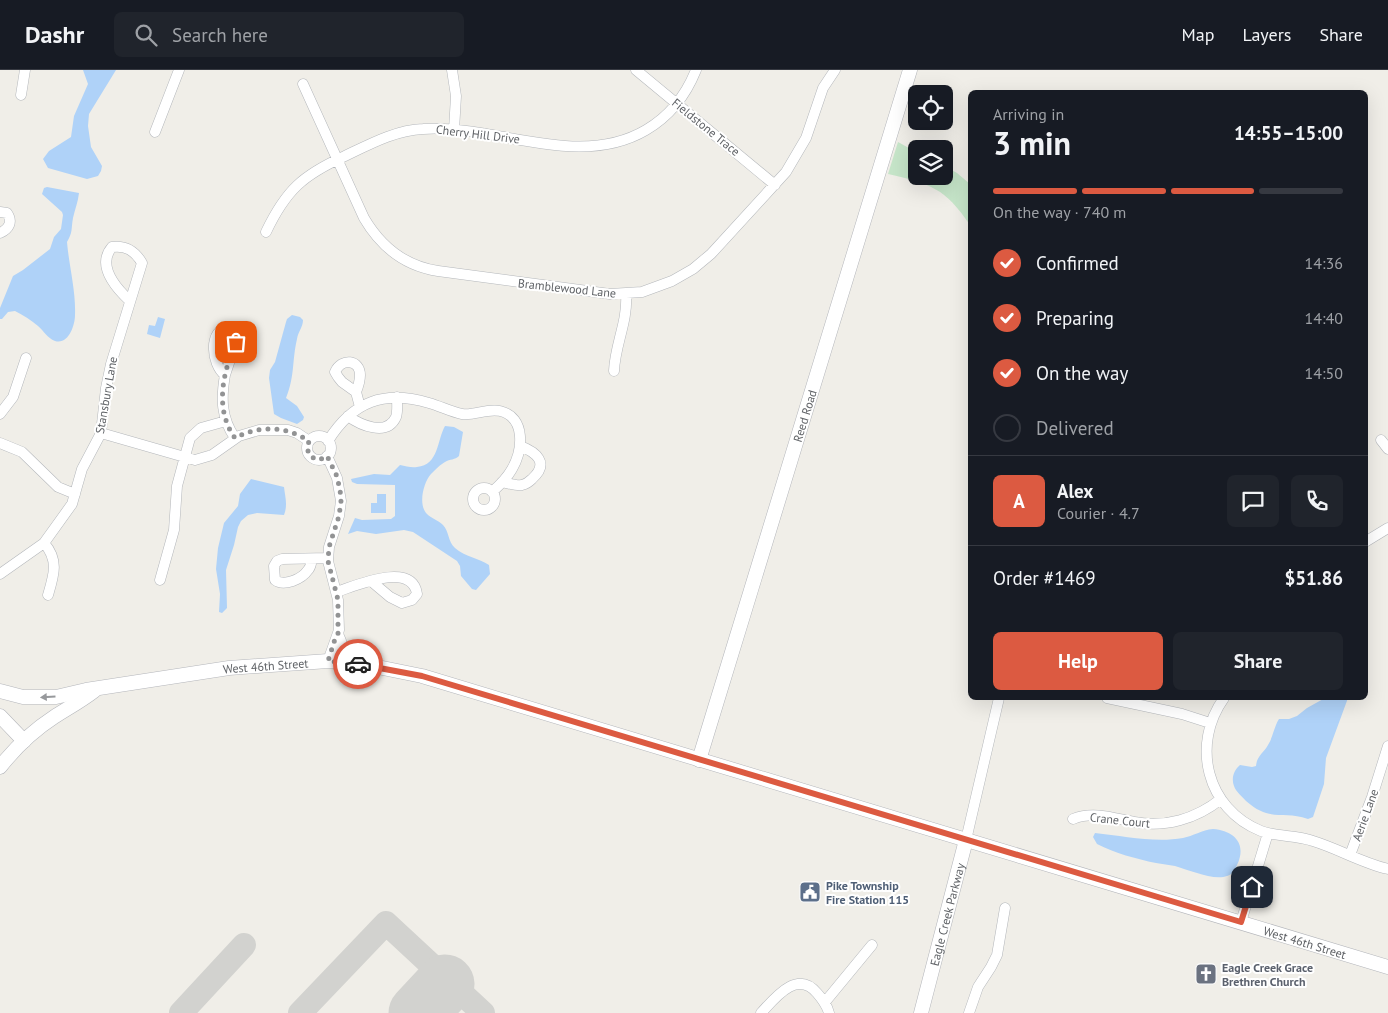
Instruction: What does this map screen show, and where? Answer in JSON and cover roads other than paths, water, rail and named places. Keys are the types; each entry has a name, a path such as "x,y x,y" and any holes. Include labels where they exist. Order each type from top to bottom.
{"street":[{"path":"20,95 25,70"},
{"path":"155,132 179,70"},
{"path":"452,70 456,96 454,130"},
{"name":"Fieldstone Trace","path":"636,70 775,185"},
{"name":"Cherry Hill Drive","path":"266,232 276,210 296,185 319,168 381,139 425,128 454,130 568,146 593,147 617,143 637,136 663,118 677,104 690,84 696,70"},
{"name":"Bramblewood Lane","path":"303,84 364,218 372,232 391,252 408,262 438,271 584,291 626,294 642,292 665,284 692,269 711,254 788,169 801,149 810,130 823,88 835,70"},
{"name":"Reed Road","path":"699,760 910,70"},
{"path":"0,212 7,213 10,222 8,228 0,233"},
{"name":"Stansbury Lane","path":"0,574 44,543 68,512 83,466 101,433 108,376 142,263 127,248 121,246 112,247 106,257 106,267 119,291 130,302"},
{"path":"614,371 616,353 625,318 626,294"},
{"path":"0,414 13,397 26,358"},
{"path":"225,375 222,409 235,438"},
{"path":"356,392 360,407"},
{"path":"348,416 368,426 385,428 392,423 396,416 397,398"},
{"path":"328,441 319,436 309,441 307,449 311,457 319,460 327,456 330,449 328,441 337,427 360,407 375,401 397,398 413,399 460,414 492,410 504,412 516,422 520,433 520,446 514,465 492,492"},
{"path":"160,580 174,530 176,486 190,438 198,430 226,421"},
{"path":"101,433 195,460 212,455 235,438 259,430 279,429 297,434 309,441"},
{"path":"1381,440 1388,449"},
{"path":"0,443 22,452 58,487 75,494"},
{"path":"502,482 527,484 538,472 540,464 536,453 520,446"},
{"path":"327,456 336,474 341,501 328,558 336,592 339,613 338,634 341,640 335,662"},
{"path":"1368,540 1388,528"},
{"path":"44,543 51,552 55,565 55,573 48,594"},
{"path":"312,559 308,571 292,581 278,582 274,575 274,566 278,560 328,558"},
{"path":"336,592 371,581"},
{"name":"West 46th Street","path":"0,767 24,741 96,689 230,668 335,662 387,668 422,676 1388,967"},
{"path":"0,691 15,696 56,697 96,689"},
{"name":"Eagle Creek Parkway","path":"921,1013 966,840 999,700"},
{"path":"1116,700 1182,714 1210,723"},
{"path":"1223,700 1210,723 1206,746 1210,778 1221,799 1242,820 1268,833 1312,840 1388,869"},
{"path":"0,716 24,741"},
{"name":"Aerie Lane","path":"1350,855 1369,807 1388,746"},
{"name":"Crane Court","path":"1073,819 1086,815 1100,815 1146,824 1162,824 1190,818 1221,799"},
{"path":"1241,922 1268,833"},
{"path":"969,1013 978,987 997,955 1005,908"},
{"path":"825,1002 872,945"},
{"path":"761,1013 784,990 794,985 803,984 811,987 825,1002 829,1013"}],"water":[{"path":"83,70 116,70 89,114 88,126 91,147 102,166 98,176 87,179 48,168 43,159 49,151 71,137 74,116 88,84"},
{"path":"44,188 79,193 71,233 67,242 75,319 70,334 60,341 50,338 35,324 15,311 8,312 0,319 0,308 13,276 50,249 54,237 61,229 62,212 42,194"},
{"path":"292,315 303,320 295,347 291,382 286,398 297,406 304,417 297,424 274,414 269,378 287,319"},
{"path":"158,317 165,319 160,338 147,334 149,325 155,326"},
{"path":"445,426 454,427 463,432 459,456 443,463 431,474 424,488 422,500 424,510 445,527 455,548 489,565 490,574 476,590 472,589 461,576 460,566 457,561 413,532 404,530 376,534 357,531 348,534 355,518 362,520 391,519 395,516 395,485 357,484 352,482 351,479 374,474 390,475 400,465 417,467 430,462"},
{"path":"251,479 284,487 286,508 284,515 257,513 248,515 241,521 226,570 227,608 222,613 219,612 220,594 216,569 218,548 224,523 238,506 240,494"},
{"path":"377,494 386,494 386,513 371,513 371,503 377,503"},
{"path":"1321,700 1347,700 1326,758 1324,784 1313,817 1308,819 1263,812 1246,801 1235,788 1233,777 1236,769 1240,765 1256,766 1259,757 1270,742 1279,719 1289,719 1297,716"},
{"path":"1213,829 1221,830 1233,836 1240,845 1240,858 1234,872 1227,876 1209,876 1175,866 1133,858 1097,844 1093,837 1095,833 1161,840 1187,837"}],"place":[{"name":"Pike Township Fire Station 115","path":"810,892"},
{"name":"Eagle Creek Grace Brethren Church","path":"1206,974"}]}
